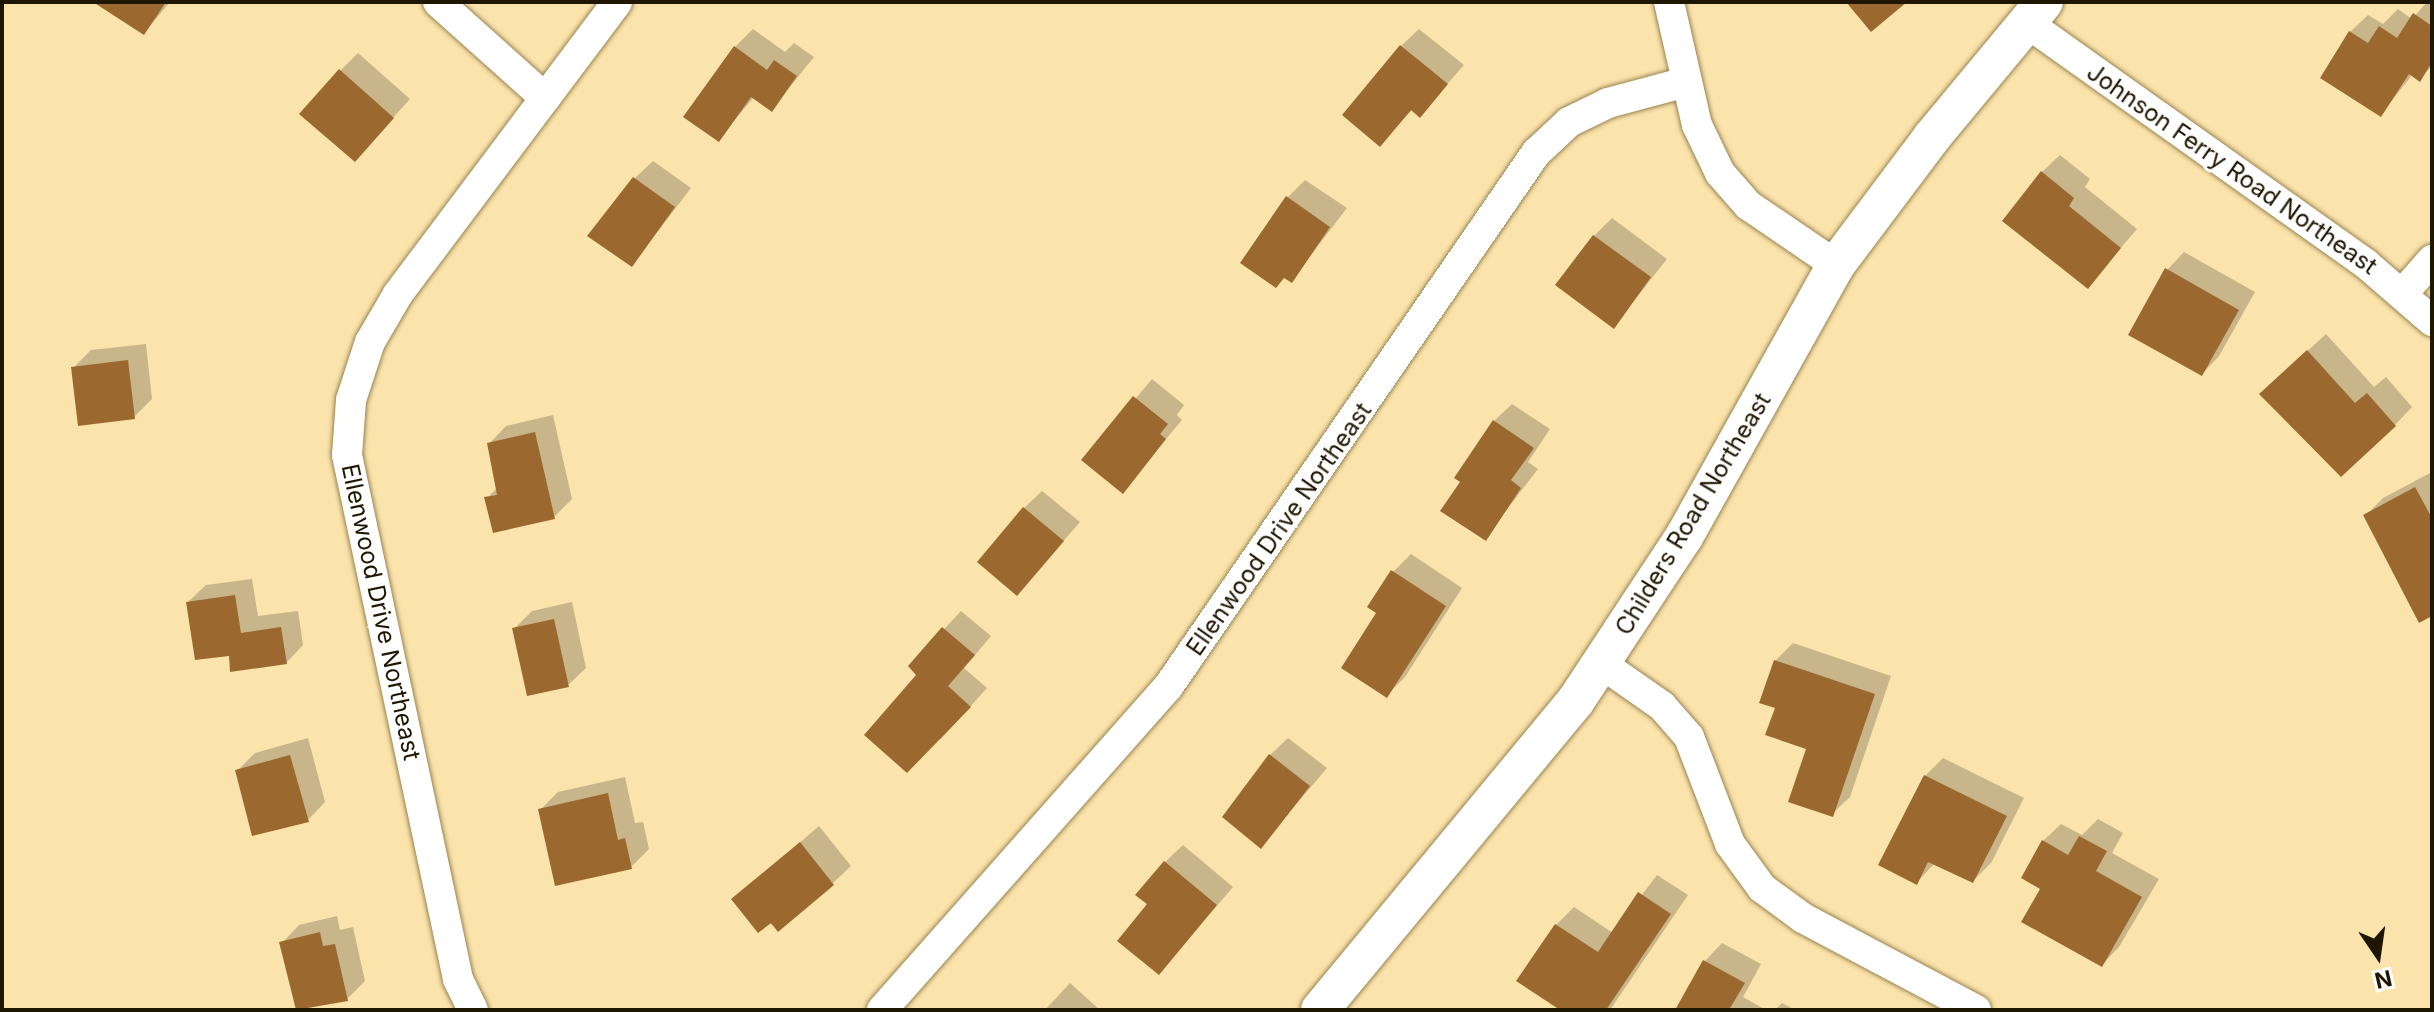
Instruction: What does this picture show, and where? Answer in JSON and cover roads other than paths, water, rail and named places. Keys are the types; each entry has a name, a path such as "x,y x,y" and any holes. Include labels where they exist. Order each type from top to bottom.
{"street":[{"path":"438,2 545,98"},
{"name":"Ellenwood Drive Northeast","path":"473,1010 458,979 347,455 351,400 370,342 398,294 617,2"},
{"path":"1669,2 1697,125 1720,173 1748,205 1836,265"},
{"name":"Childers Road Northeast","path":"1320,1010 1602,664 1684,537 1836,265 1932,137 2036,12"},
{"name":"Johnson Ferry Road Northeast","path":"2036,12 2404,292 2432,321"},
{"name":"Ellenwood Drive Northeast","path":"882,1010 1168,687 1536,153 1569,122 1608,103 1686,82"},
{"path":"2404,292 2432,260"},
{"path":"1602,664 1662,706 1689,737 1730,844 1762,888 1803,918 1976,1010"}]}
